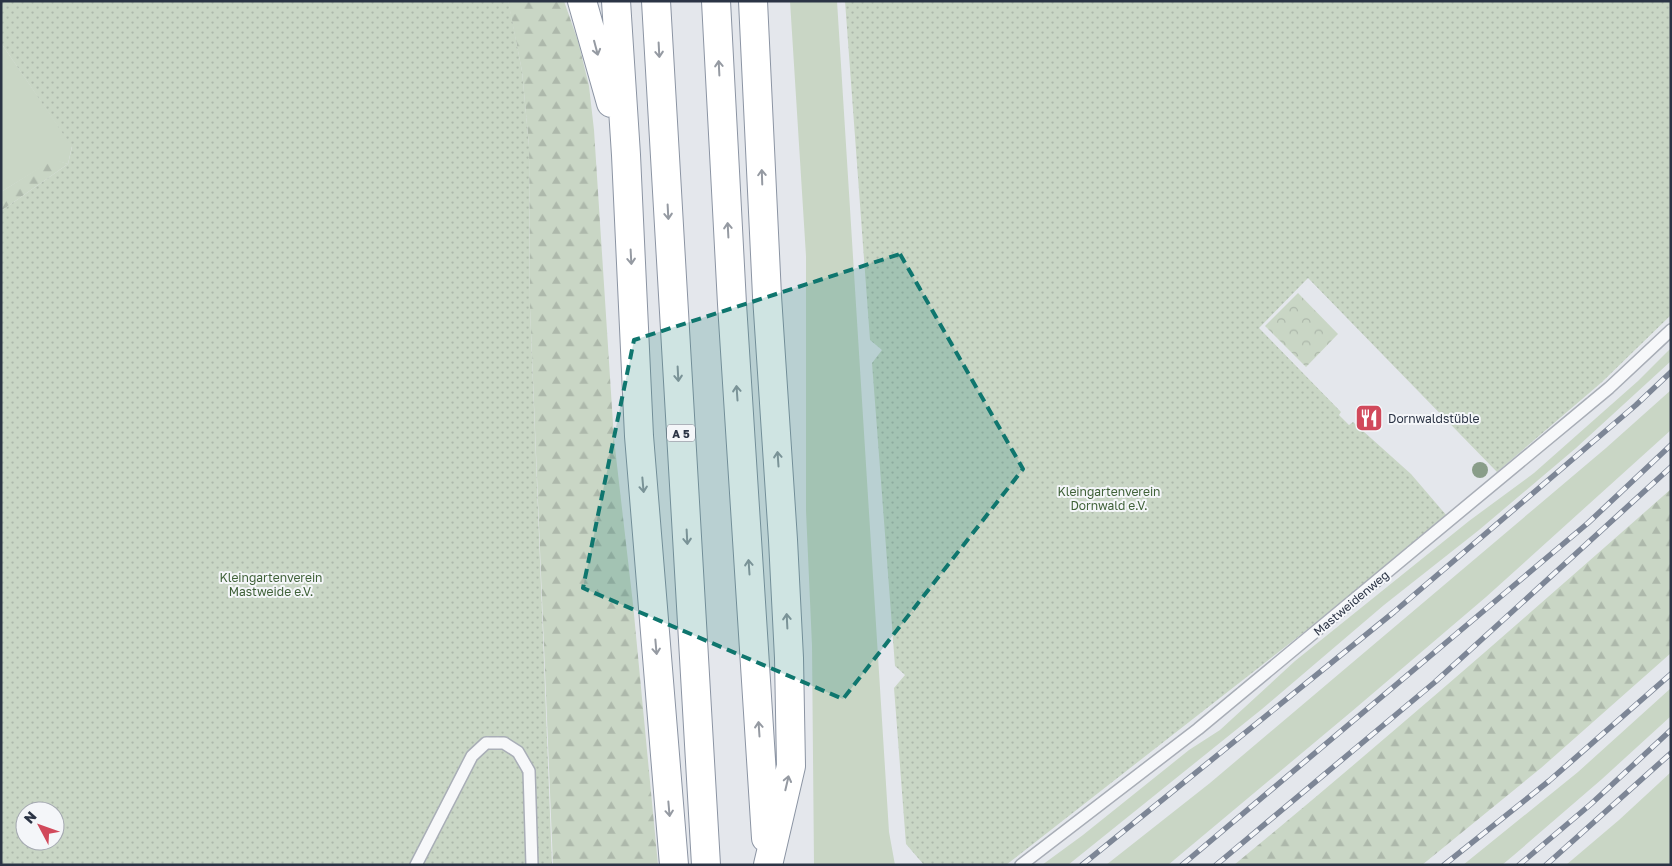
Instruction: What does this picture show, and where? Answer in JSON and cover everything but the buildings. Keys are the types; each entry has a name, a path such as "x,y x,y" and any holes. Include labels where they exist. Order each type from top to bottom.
{"highway":[{"path":"582,1 626,155"},
{"path":"616,1 626,155 639,436 674,865"},
{"name":"A 5","path":"656,1 706,865"},
{"path":"716,1 732,304 768,865"},
{"path":"753,1 767,296 785,569 791,766 768,865"},
{"path":"757,64 763,1"}],"lane":[{"name":"Mastweidenweg","path":"1021,865 1214,716 1602,394 1671,330"},
{"path":"416,865 472,756 486,743 504,743 518,752 528,771 532,865"}],"highlighted area":[{"path":"900,254 1023,469 843,699 583,588 634,340"}],"green space":[{"name":"Kleingartenverein Mastweide e.V.","path":"1,1 508,1 522,71 529,146 530,307 552,865 1,865 1,211 68,164 72,147 1,43"},
{"path":"508,1 564,1 578,41 589,86 594,130 614,439 633,604 658,865 553,865 530,307 529,146 522,71"},
{"path":"790,1 837,1 889,832 895,865 814,865 812,646 806,511 806,256"},
{"name":"Kleingartenverein Dornwald e.V.","path":"845,1 1671,1 1671,315 1602,382 1497,472 1308,278 1259,328 1341,412 1339,415 1349,425 1353,422 1411,474 1447,516 1303,633 1006,865 924,865 906,844 894,688 905,675 895,666 872,363 882,350 870,340"},
{"path":"1,43 72,146 68,164 53,160 1,192"},
{"path":"53,159 68,164 1,211 1,192"},
{"path":"1298,293 1338,334 1306,367 1265,326"},
{"path":"1671,348 1671,361 1576,448 1479,530 1384,605 1262,709 1068,865 1042,865 1083,835 1189,750 1220,730 1295,661 1469,521 1534,473 1638,381"},
{"path":"1671,390 1671,430 1486,597 1351,712 1168,865 1106,865 1210,783 1606,448"},
{"path":"1671,489 1671,653 1541,768 1422,865 1234,865 1454,679"},
{"path":"1671,688 1671,716 1514,855 1502,865 1463,865 1578,772"},
{"path":"1671,772 1671,865 1566,865 1619,820"}],"railway":[{"path":"1082,865 1394,612 1636,405 1671,372"},
{"path":"1182,865 1588,523 1671,445"},
{"path":"1216,865 1435,682 1671,467"},
{"path":"1444,865 1549,781 1671,674"},
{"path":"1519,865 1591,804 1671,730"},
{"path":"1546,865 1671,753"}],"place":[{"name":"Dornwaldstüble","path":"1369,418"}]}
